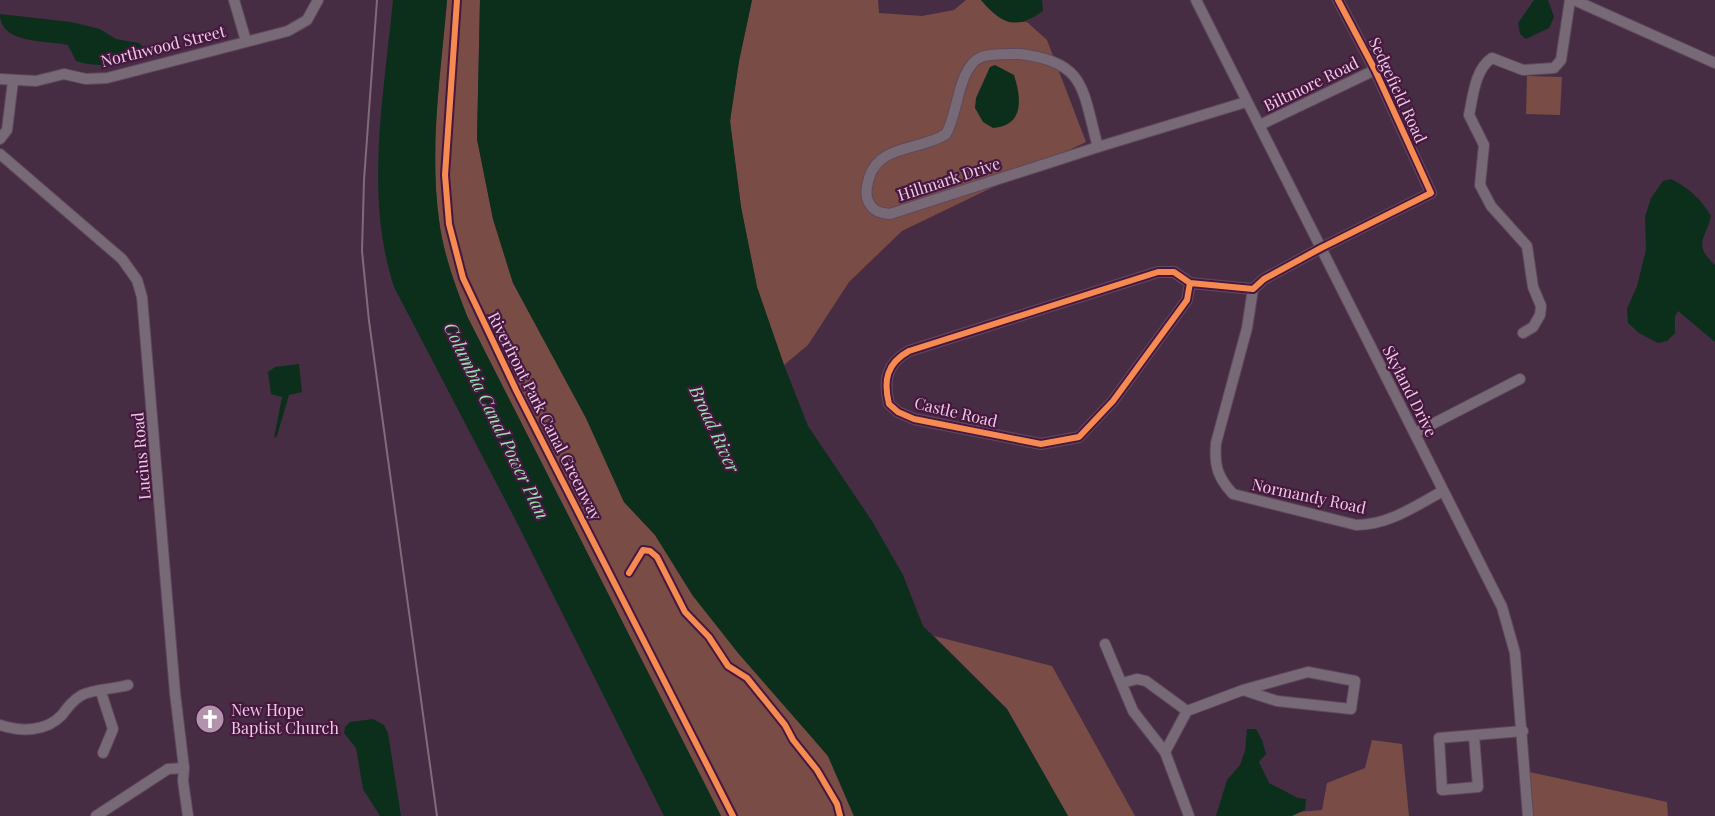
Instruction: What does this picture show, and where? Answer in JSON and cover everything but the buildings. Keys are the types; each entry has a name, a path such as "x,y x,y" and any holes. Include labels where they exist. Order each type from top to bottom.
{"street":[{"path":"234,0 246,41"},
{"name":"Northwood Street","path":"0,79 36,81 64,74 86,79 107,78 298,26 313,12 318,0"},
{"path":"1198,3 1210,0"},
{"name":"Sedgefield Road","path":"1320,248 1431,193 1375,70 1338,0"},
{"path":"1523,333 1533,327 1540,315 1527,246 1491,206 1480,184 1484,145 1469,115 1478,77 1485,63 1492,58 1523,70 1554,68 1561,60 1572,0 1715,63"},
{"name":"Skyland Drive","path":"1198,3 1505,616 1515,653 1528,816"},
{"name":"Hillmark Drive","path":"1098,147 1081,86 1074,73 1045,57 991,55 971,64 946,134 883,156 872,167 865,194 871,207 880,213 890,213 1246,102"},
{"name":"Biltmore Road","path":"1260,125 1375,70"},
{"path":"0,140 7,130 13,81"},
{"name":"Lucius Road","path":"0,154 122,259 137,280 142,297 175,693 184,768 183,781 189,816"},
{"path":"1253,289 1264,279 1320,248"},
{"name":"Castle Road","path":"1190,283 1187,300 1113,401 1079,437 1041,444 914,418 898,412 889,404 886,378 890,366 909,351 1158,272 1174,272 1190,283 1253,289"},
{"name":"Normandy Road","path":"1253,289 1247,328 1215,443 1215,463 1220,480 1233,494 1356,525 1372,525 1389,519 1443,491"},
{"path":"1415,433 1520,379"},
{"path":"1105,644 1133,711 1165,752 1189,816"},
{"path":"1165,752 1187,711 1243,690 1308,672 1355,681 1351,709 1276,701 1243,690"},
{"path":"1122,683 1137,679 1146,681 1187,711"},
{"path":"0,725 24,730 33,729 60,717 79,696 128,686"},
{"path":"101,692 112,729 103,753"},
{"path":"1474,736 1478,788 1442,789 1439,738 1523,731"},
{"path":"96,816 168,769 184,768"}],"shaded area":[{"path":"447,0 480,0 477,139 493,219 513,283 586,418 624,502 655,535 693,596 828,756 854,816 721,816 467,316 443,245 436,193 437,110"},
{"path":"752,0 878,0 879,13 922,16 954,10 966,0 981,0 1008,22 1027,22 1047,40 1086,142 902,231 849,282 808,345 784,365 757,287 741,207 730,121 739,61"},
{"path":"1527,76 1562,77 1560,115 1526,114"},
{"path":"934,636 1052,666 1135,816 1068,816 1007,709"},
{"path":"1372,740 1402,744 1409,816 1287,816 1298,812 1322,810 1327,783 1365,768"},
{"path":"1525,771 1667,802 1668,816 1528,816"}],"water":[{"name":"Columbia Canal Power Plan","path":"393,0 447,0 437,110 435,165 441,232 454,281 467,316 721,816 664,816 513,515 394,287 385,252 378,181 381,108"},
{"name":"Broad River","path":"480,0 752,0 739,61 730,121 741,207 757,287 784,365 808,426 872,521 903,575 923,626 1007,709 1068,816 854,816 828,756 738,653 693,596 655,535 624,502 586,418 513,283 493,219 477,139"},
{"path":"981,0 1042,0 1043,11 1025,21 1010,22 996,15"},
{"path":"1534,0 1548,0 1554,17 1549,28 1526,39 1520,34 1518,23"},
{"path":"0,14 71,22 100,29 116,39 139,43 143,47 140,58 133,60 108,65 83,63 76,61 68,45 16,36 2,24"},
{"path":"995,65 1014,75 1019,101 1016,116 1011,122 993,128 983,122 975,108 976,98 990,67"},
{"path":"1671,179 1694,194 1711,216 1702,246 1708,258 1715,265 1715,342 1678,311 1675,316 1675,333 1667,341 1658,343 1639,333 1628,323 1627,309 1637,286 1646,250 1645,217 1651,198 1663,181"},
{"path":"299,364 302,392 289,395 277,436 274,438 282,397 271,394 268,372 275,367"},
{"path":"373,719 384,725 388,733 401,816 380,816 363,789 356,748 344,733 345,727 350,722"},
{"path":"1247,729 1256,729 1262,740 1266,754 1259,762 1269,783 1298,798 1306,799 1305,810 1292,816 1216,816 1227,780 1240,765 1245,751"}],"railway":[{"path":"377,0 364,180 362,251 369,321 437,816"}],"cycle path":[{"name":"Riverfront Park Canal Greenway","path":"457,0 445,175 449,224 463,278 516,390 733,816"},
{"path":"1190,283 1187,300 1113,401 1079,437 1041,444 914,419 898,412 889,404 886,387 888,373 896,361 909,351 1158,272 1174,272 1190,283 1253,289 1264,279 1321,248 1431,193 1375,70 1338,0"},
{"path":"629,573 643,550 650,551 657,557 685,612 709,637 728,666 747,678 785,725 793,740 817,770 837,804 840,816"}],"place":[{"name":"New Hope Baptist Church","path":"210,719"}]}
